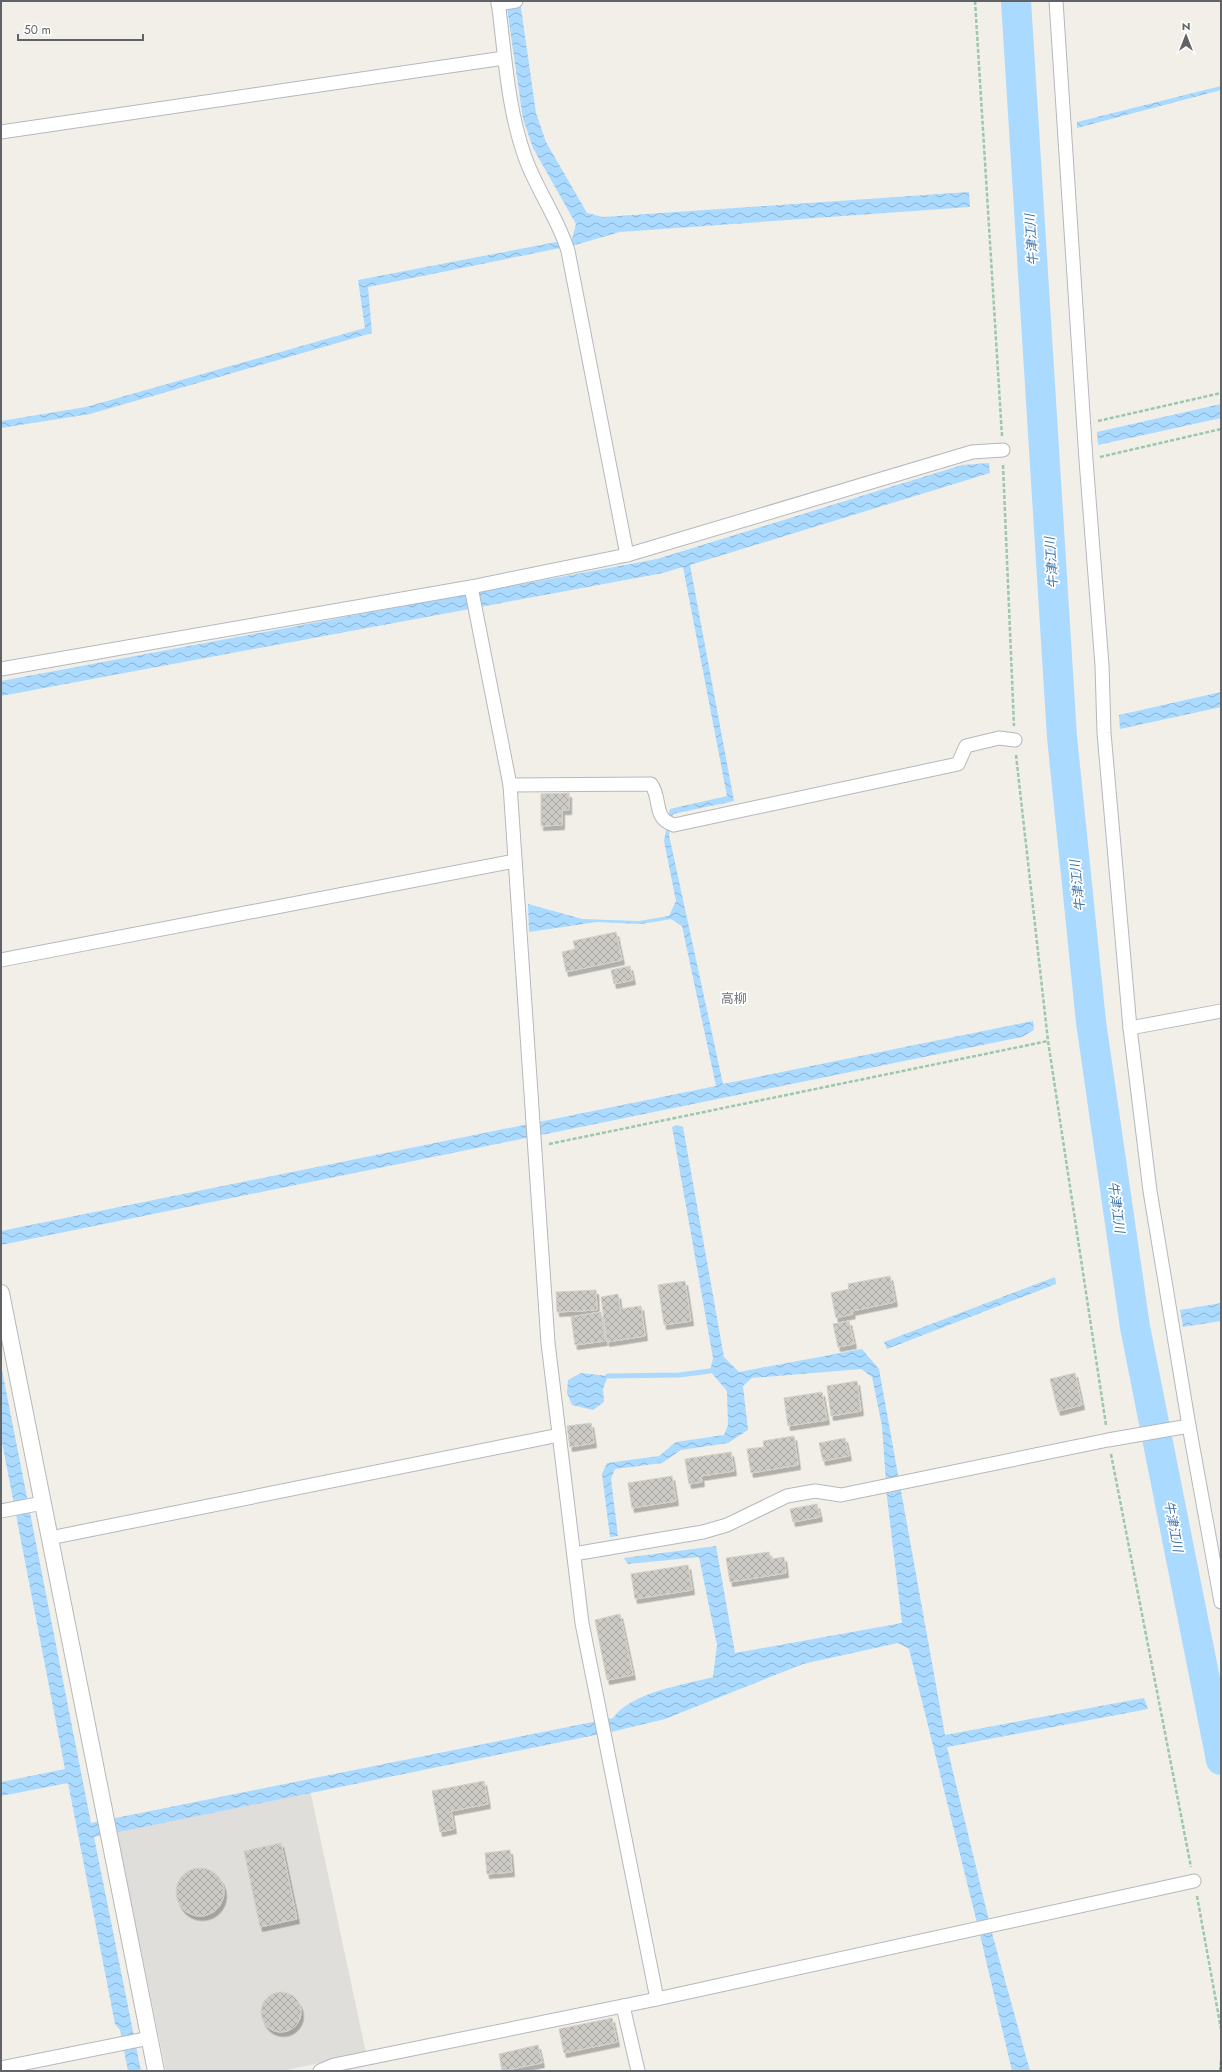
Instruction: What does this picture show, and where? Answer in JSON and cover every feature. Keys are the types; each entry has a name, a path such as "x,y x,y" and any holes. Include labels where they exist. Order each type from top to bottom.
{"street":[{"path":"516,1 498,2 504,58 514,124 526,159 563,237 568,251 627,555"},
{"path":"1056,1 1083,424 1102,666 1104,733 1130,1028 1150,1191 1188,1426 1221,1602"},
{"path":"1,132 504,58"},
{"path":"1,669 471,587 627,555 972,452 1003,450"},
{"path":"471,587 510,785 548,1343 582,1623 657,1999"},
{"path":"510,785 651,784 655,789 662,818 670,823 958,764 966,746 999,738 1015,740"},
{"path":"1,960 515,861"},
{"path":"1130,1028 1221,1011"},
{"path":"1,1293 105,1816 144,2039 156,2071"},
{"path":"574,1554 703,1532 727,1525 787,1496 815,1491 842,1495 1108,1440 1188,1426"},
{"path":"50,1538 559,1435"},
{"path":"4,1511 43,1503"},
{"path":"320,2071 334,2065 657,1999 1194,1881"},
{"path":"623,2006 638,2071"},
{"path":"1,2068 144,2039"}],"path":[{"path":"975,1 1003,450 1015,740 1027,866 1048,1041 1108,1440 1194,1881 1221,2029"},
{"path":"1083,424 1221,393"},
{"path":"1086,460 1221,429"},
{"path":"534,1143 1048,1041"},
{"path":"1220,2071 1221,2061"}],"shaded area":[{"path":"309,1785 366,2053 282,2071 166,2071 115,1825"}],"water":[{"path":"506,1 520,1 536,113 546,142 587,213 603,217 969,192 970,207 620,232 575,245 368,287 372,333 90,414 1,428 1,421 86,407 365,328 358,280 572,239 576,224 533,148 523,119"},
{"path":"1221,86 1221,90 1077,128 1077,122"},
{"path":"1221,404 1221,418 1098,445 1097,432"},
{"path":"989,463 990,473 690,565 734,801 673,814 669,835 723,1084 1033,1021 1034,1030 1022,1037 1,1245 1,1231 716,1086 682,926 671,919 641,924 597,922 529,932 528,904 582,919 639,921 669,916 676,901 664,841 670,809 727,796 683,567 663,573 1,696 1,681 657,559 962,465"},
{"path":"1221,692 1221,707 1120,729 1119,715"},
{"path":"677,1125 683,1127 724,1357 739,1372 862,1349 879,1369 945,1735 1144,1698 1148,1709 947,1747 992,1933 1030,2071 1012,2071 909,1649 898,1643 803,1664 665,1719 615,1731 94,1837 141,2071 128,2071 120,2030 115,2024 68,1783 1,1796 1,1782 65,1769 1,1437 1,1365 91,1823 613,1718 632,1702 645,1696 713,1677 717,1645 699,1557 628,1564 624,1558 716,1546 735,1653 902,1623 887,1497 882,1426 872,1377 861,1369 752,1378 743,1386 748,1430 728,1443 681,1450 662,1463 615,1469 611,1479 618,1536 610,1537 602,1474 607,1463 659,1456 676,1442 724,1435 728,1425 727,1391 710,1371 713,1358 672,1127"},
{"path":"1055,1277 1056,1284 887,1349 884,1342"},
{"path":"1221,1303 1221,1321 1183,1327 1180,1310"},
{"path":"581,1373 608,1376 603,1389 604,1402 593,1410 572,1405 567,1393 568,1380"}],"building":[{"path":"569,793 569,810 562,810 562,825 541,826 541,794"},
{"path":"616,932 622,960 566,972 562,952 575,949 573,941"},
{"path":"630,966 633,980 614,984 611,970"},
{"path":"890,1276 895,1302 852,1311 853,1314 836,1318 831,1293 849,1289 848,1284"},
{"path":"685,1281 691,1321 664,1325 658,1285"},
{"path":"596,1290 597,1310 557,1312 556,1292"},
{"path":"618,1294 620,1309 641,1306 645,1336 607,1342 601,1297"},
{"path":"601,1312 605,1341 575,1345 571,1317"},
{"path":"849,1321 854,1344 838,1347 833,1324"},
{"path":"1075,1373 1082,1405 1058,1411 1050,1379"},
{"path":"857,1381 861,1411 831,1416 827,1386"},
{"path":"822,1392 827,1420 788,1426 784,1398"},
{"path":"591,1423 594,1443 570,1447 567,1426"},
{"path":"794,1436 798,1465 751,1473 747,1449 764,1447 763,1441"},
{"path":"845,1438 849,1456 823,1461 819,1443"},
{"path":"731,1452 734,1471 701,1476 702,1482 689,1484 685,1459"},
{"path":"672,1476 676,1501 632,1508 628,1483"},
{"path":"817,1504 820,1517 793,1522 790,1509"},
{"path":"769,1552 771,1559 784,1557 786,1573 730,1582 726,1558"},
{"path":"688,1565 692,1590 635,1599 631,1574"},
{"path":"620,1614 633,1675 607,1680 595,1620"},
{"path":"484,1781 488,1804 451,1811 454,1829 440,1832 432,1791"},
{"path":"281,1843 297,1919 260,1927 244,1851"},
{"path":"510,1850 512,1872 487,1874 485,1853"},
{"path":"195,1868 205,1868 214,1872 220,1878 223,1883 223,1901 214,1912 205,1916 195,1916 186,1912 180,1906 176,1897 176,1887 180,1878 186,1872"},
{"path":"285,1992 292,1995 298,2001 301,2012 300,2020 292,2029 285,2032 277,2032 270,2029 262,2020 261,2008 264,2001 273,1993"},
{"path":"612,2018 617,2042 564,2053 559,2029"},
{"path":"538,2045 542,2063 502,2071 499,2054"}],"waterway":[{"name":"牛津江川","path":"1016,1 1062,737 1091,1022 1135,1327 1221,1760"},
{"path":"608,1376 679,1375 710,1371"}],"district":[{"name":"高柳","path":"734,998"}]}
